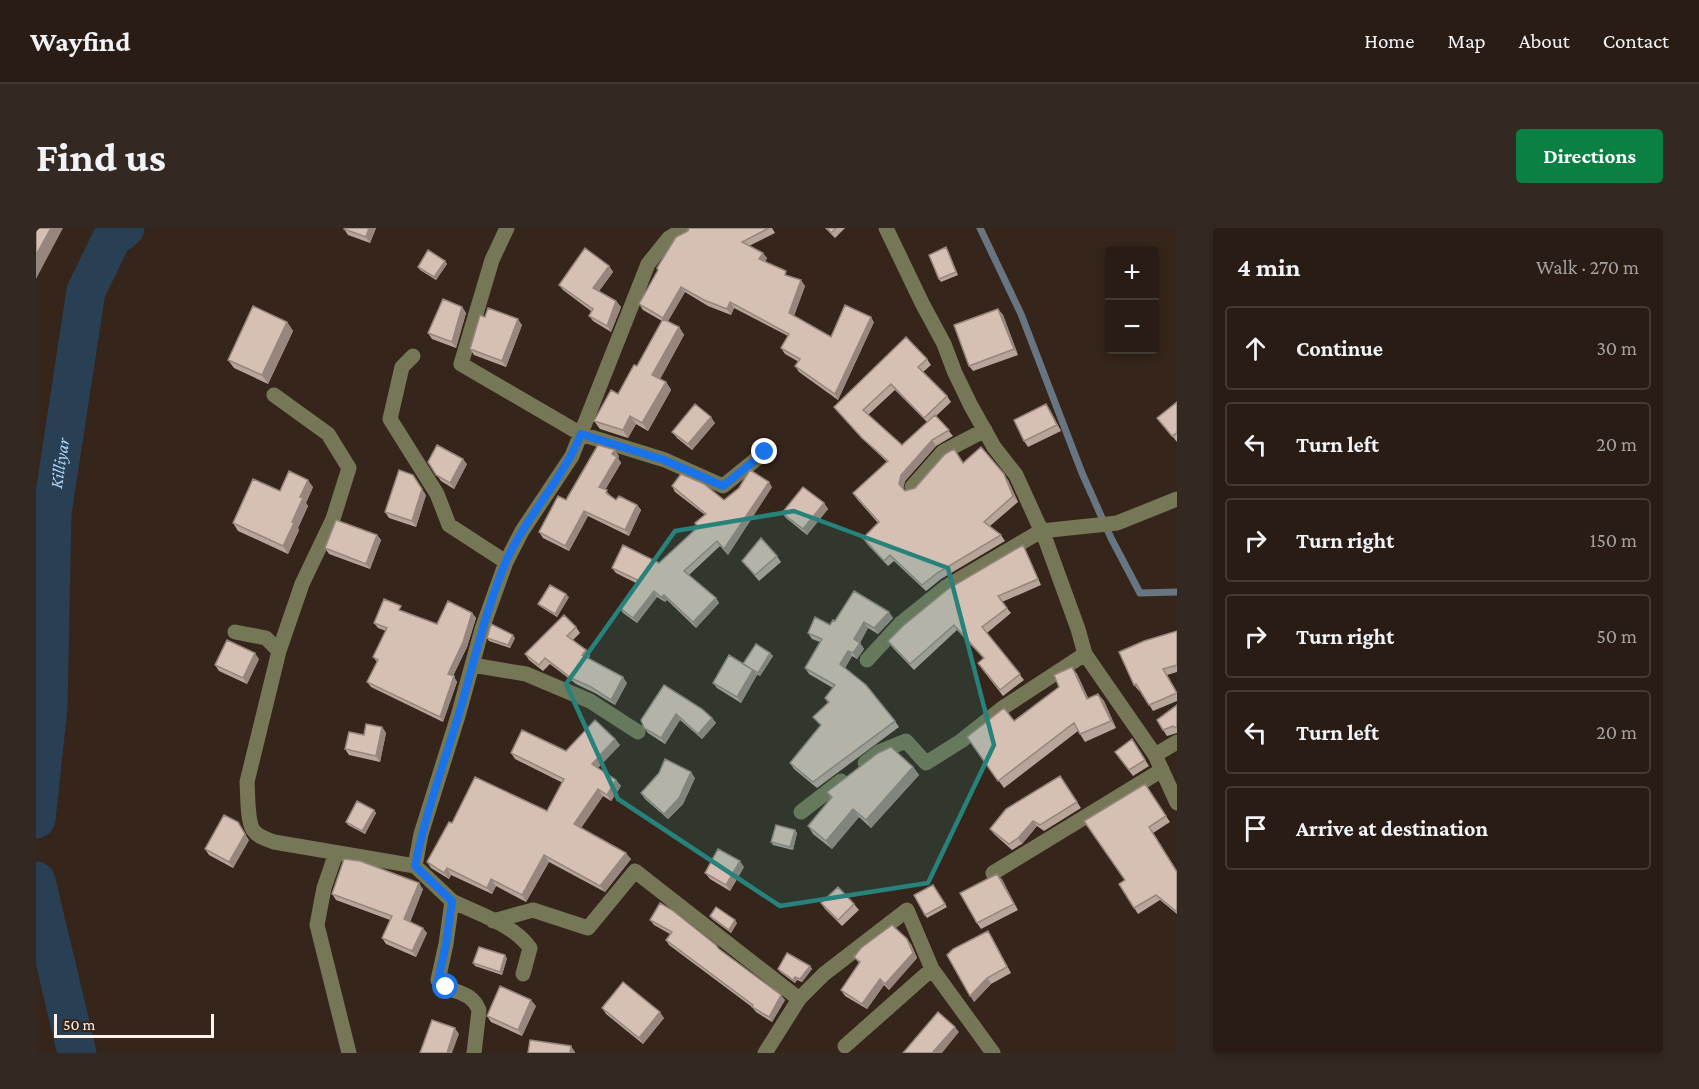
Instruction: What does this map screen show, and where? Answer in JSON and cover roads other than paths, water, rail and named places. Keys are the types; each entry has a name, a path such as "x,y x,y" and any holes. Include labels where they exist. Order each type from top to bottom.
{"street":[{"path":"507,228 492,260 461,364 581,434 664,460 723,486 765,452"},
{"path":"415,866 421,834 482,629 506,562 522,531 572,456 648,264 669,238 686,228"},
{"path":"886,228 944,344 955,373 994,447 1016,475 1041,531 1078,628 1085,654 1155,754 1177,803"},
{"path":"413,357 402,367 390,420 437,494 449,525 506,562"},
{"path":"274,395 328,434 349,468 333,519 302,584 279,651 247,782 252,826 260,836 274,842 415,866 452,901 506,925 517,933 530,948 523,974"},
{"path":"912,487 943,452 985,430"},
{"path":"867,660 901,623 945,587 1041,531 1117,523 1177,500"},
{"path":"235,632 266,638 279,651"},
{"path":"801,812 879,752 906,741 926,763 961,741 1004,707 1085,654"},
{"path":"472,665 526,674 590,701 638,732"},
{"path":"1155,754 1177,742"},
{"path":"993,873 1162,771"},
{"path":"336,852 324,888 317,925 349,1053"},
{"path":"493,921 533,910 588,928 635,871 799,999"},
{"path":"452,901 438,980 446,987 470,997 477,1004 479,1010 474,1053"},
{"path":"765,1053 799,999 824,974 907,910 932,969 993,1053"},
{"path":"845,1046 932,969"}],"waterway":[{"name":"Killiyar","path":"36,819 48,708 52,513 86,291 112,238 125,228"},
{"path":"980,228 1021,314 1082,473 1111,538 1140,593 1177,592"},
{"name":"Killiyar","path":"36,881 77,1053"}]}
